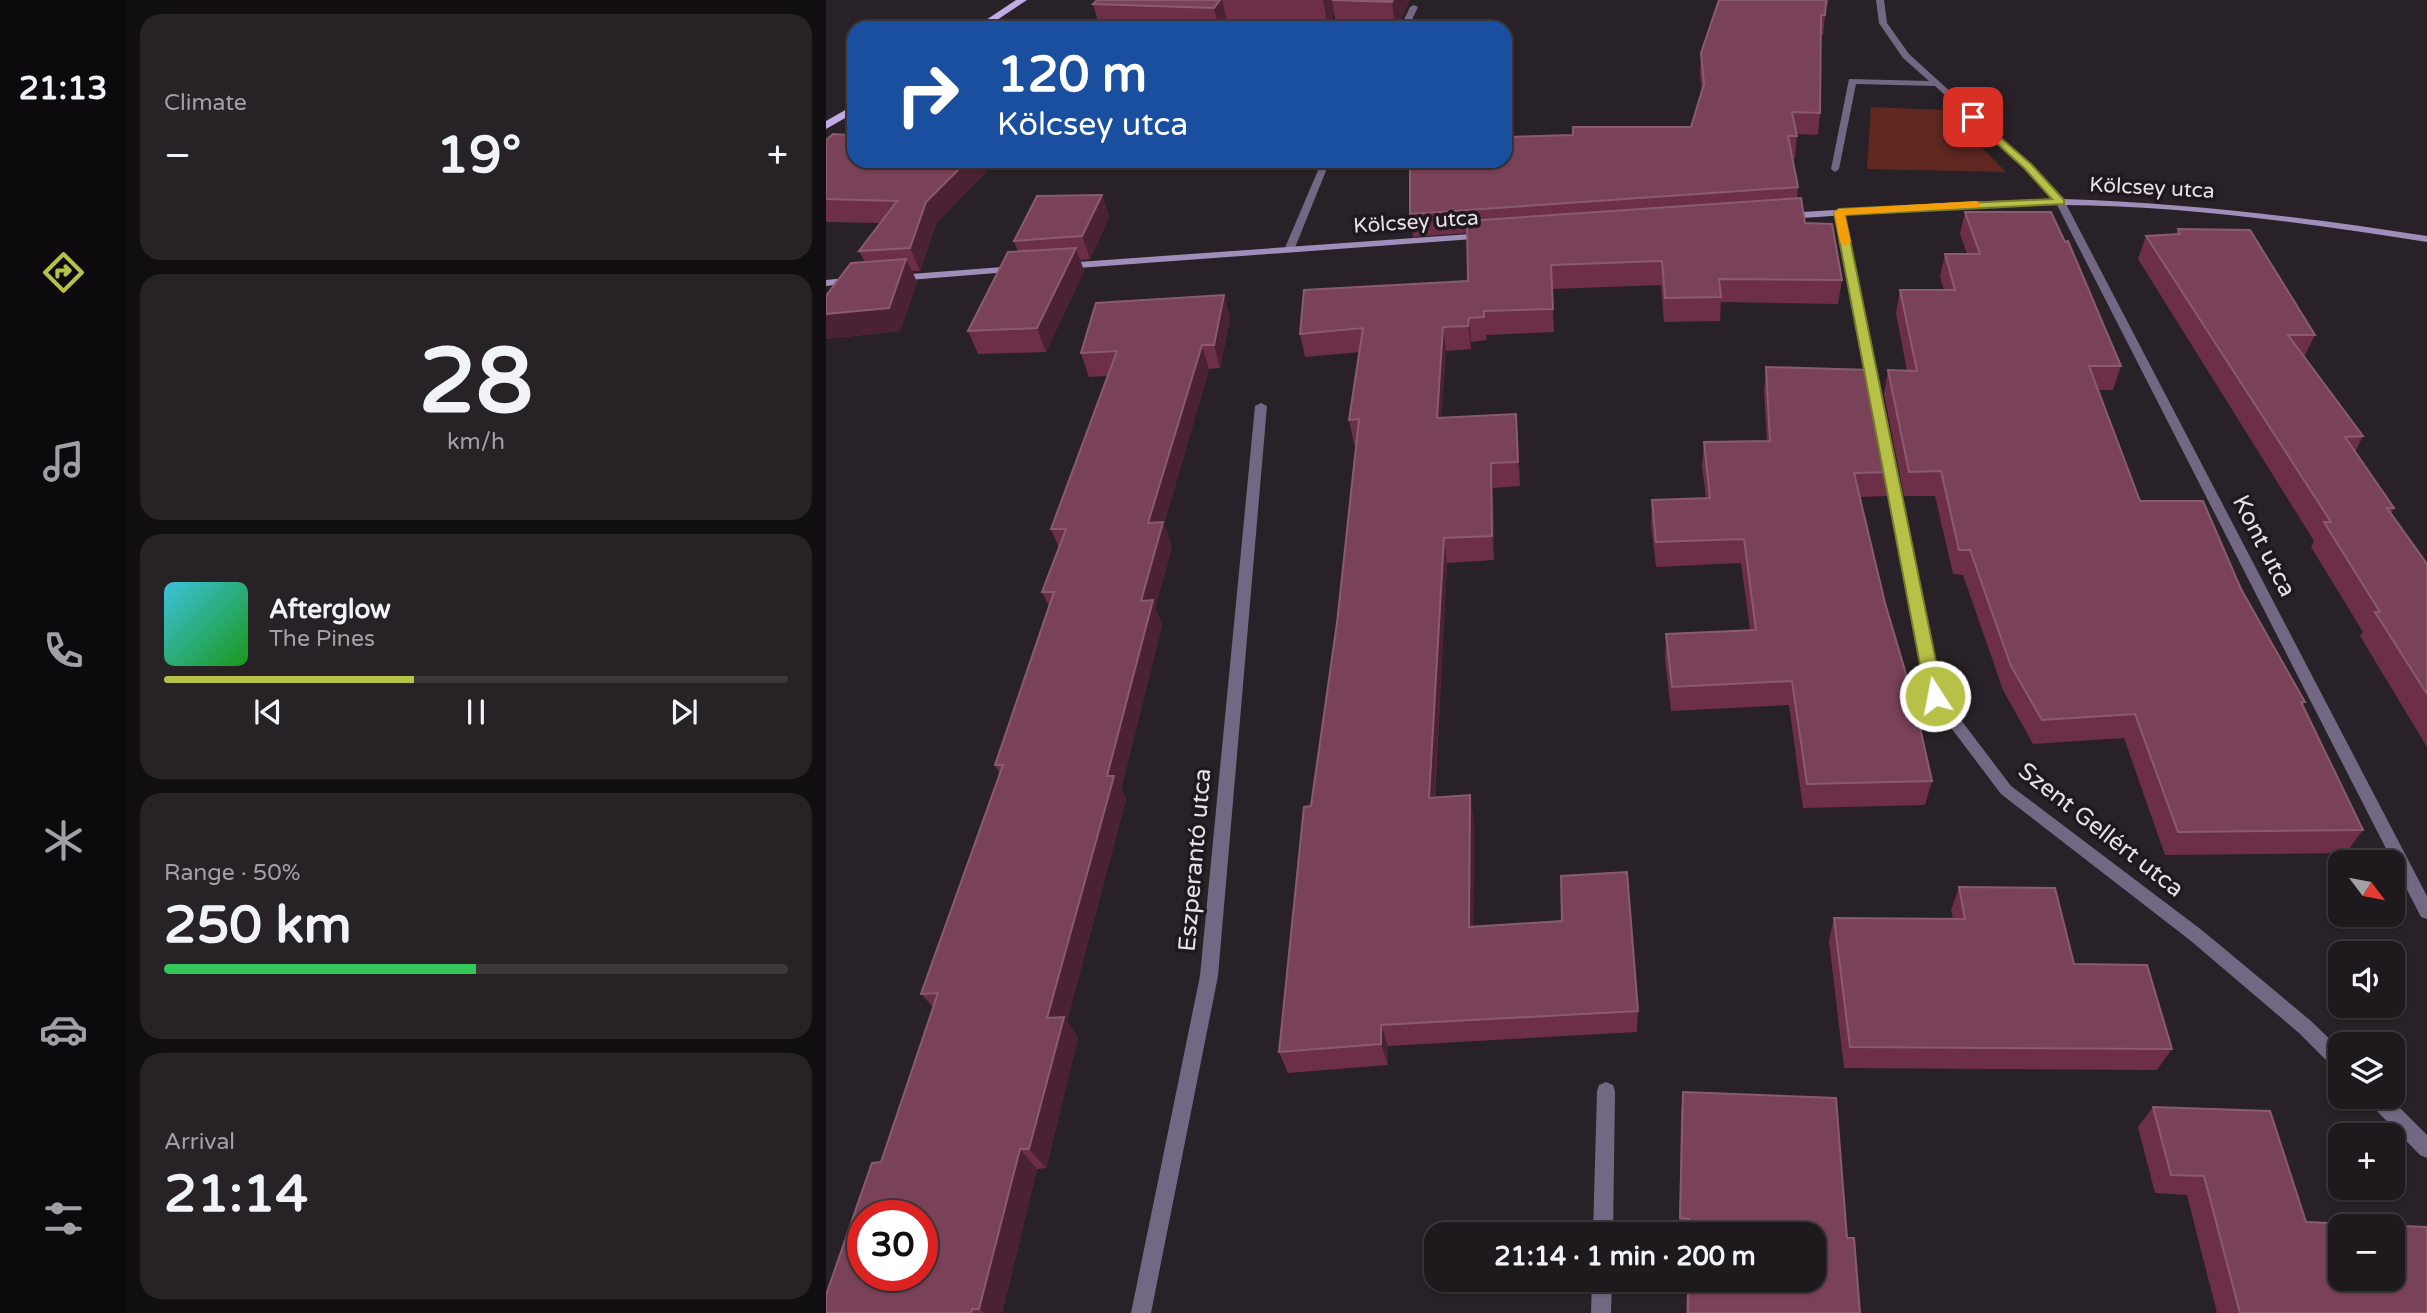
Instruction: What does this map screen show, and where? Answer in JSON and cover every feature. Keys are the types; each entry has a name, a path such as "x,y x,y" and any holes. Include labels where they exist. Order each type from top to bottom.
{"main road":[{"path":"990,21 1022,0"},
{"path":"826,126 847,112"},
{"name":"Kölcsey utca","path":"1770,217 2060,202 2212,210 2427,239"},
{"name":"Kölcsey utca","path":"1058,266 1494,235"},
{"path":"880,279 1030,268"},
{"path":"826,282 867,280"}],"street":[{"path":"1880,0 1883,23 1906,56 2028,166 2060,202"},
{"path":"1407,21 1414,7"},
{"path":"1835,169 1852,81 1937,84"},
{"path":"1289,250 1323,168"},
{"name":"Kont utca","path":"2060,202 2427,912"},
{"path":"1839,212 1876,402"},
{"name":"Eszperantó utca","path":"1140,1313 1209,976 1261,406"},
{"name":"Szent Gellért utca","path":"1884,443 1935,696 2006,790 2197,936 2305,1027 2328,1050"},
{"path":"1603,1222 1605,1091"},
{"path":"2387,1109 2427,1148"},
{"path":"1601,1313 1602,1292"}],"shaded area":[{"path":"1871,107 1944,110 2006,172 1867,169"}],"building":[{"path":"1097,0 1220,0 1214,8 1093,4"},
{"path":"1332,0 1393,0 1392,2"},
{"path":"1719,0 1826,0 1825,15 1821,15 1820,113 1792,112 1797,136 1788,136 1798,187 1410,214 1410,168 1512,168 1512,137 1573,135 1573,127 1691,127 1704,84 1701,53"},
{"path":"833,134 847,135 847,168 960,168 926,202 910,248 859,251 897,201 826,199 826,140"},
{"path":"1102,195 1082,236 1014,241 1037,196"},
{"path":"1801,198 1805,223 1832,224 1842,280 1719,279 1721,297 1665,298 1662,261 1551,265 1553,309 1484,311 1484,317 1469,318 1468,326 1443,327 1437,418 1516,414 1518,462 1491,463 1492,536 1444,538 1429,798 1470,795 1469,927 1562,921 1561,876 1627,872 1638,1011 1381,1025 1381,1044 1279,1052 1304,807 1311,806 1337,623 1359,419 1349,420 1363,328 1300,334 1304,290 1468,281 1467,221"},
{"path":"1965,212 2051,212 2065,242 2068,241 2121,366 2089,366 2140,501 2203,501 2241,589 2305,702 2301,702 2363,830 2178,832 2135,714 2042,720 2011,666 1970,550 1959,550 1941,471 1909,472 1888,370 1917,371 1900,290 1955,290 1945,254 1980,254"},
{"path":"2178,229 2250,230 2315,335 2288,335 2363,436 2345,437 2394,508 2387,508 2427,564 2427,694 2375,612 2380,612 2324,522 2331,522 2146,236 2180,234"},
{"path":"1076,248 1037,328 968,331 1008,252"},
{"path":"906,259 889,308 826,314 826,296 851,263"},
{"path":"1224,295 1214,345 1202,345 1148,523 1163,522 1141,601 1153,600 1107,776 1114,776 1047,1018 1064,1017 1029,1149 1020,1149 979,1309 972,1309 971,1313 826,1313 826,1295 847,1235 847,1291 938,1291 938,1200 859,1200 872,1163 881,1162 938,993 921,994 1003,765 995,765 1054,592 1042,592 1066,529 1051,529 1117,351 1081,353 1096,303"},
{"path":"1766,367 1871,370 1892,472 1854,473 1885,603 1914,701 1932,781 1807,784 1792,681 1672,687 1666,634 1756,630 1744,539 1656,542 1652,500 1710,498 1704,442 1770,441"},
{"path":"1959,887 2055,888 2074,964 2147,965 2172,1049 1850,1047 1834,918 1965,919"},
{"path":"1683,1092 1836,1098 1847,1238 1854,1238 1860,1313 1688,1313 1688,1292 1826,1292 1826,1222 1689,1222 1689,1219 1680,1218"},
{"path":"2153,1107 2270,1111 2306,1222 2328,1223 2328,1291 2405,1291 2405,1226 2427,1227 2427,1313 2240,1313 2204,1176 2171,1175"}],"slow traffic":[{"path":"1845,242 1839,212 1976,204"}],"route":[{"path":"1935,696 1839,212 2060,202 2028,166 1973,117"}]}
